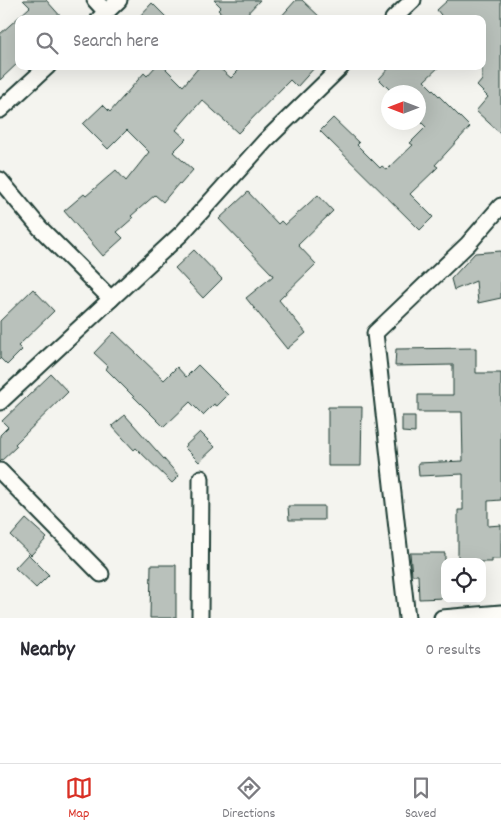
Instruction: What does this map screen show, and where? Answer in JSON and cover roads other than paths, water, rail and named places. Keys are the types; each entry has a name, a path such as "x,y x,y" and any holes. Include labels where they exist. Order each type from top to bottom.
{"street":[{"path":"94,0 102,15 119,0"},
{"path":"397,15 413,0"},
{"path":"0,110 44,70"},
{"path":"0,402 182,233 265,141 338,70"},
{"path":"0,180 40,228 111,299"},
{"path":"407,618 375,333 468,244 501,206"},
{"path":"0,471 101,574"},
{"path":"200,618 201,478"},
{"path":"442,618 501,613"}]}
